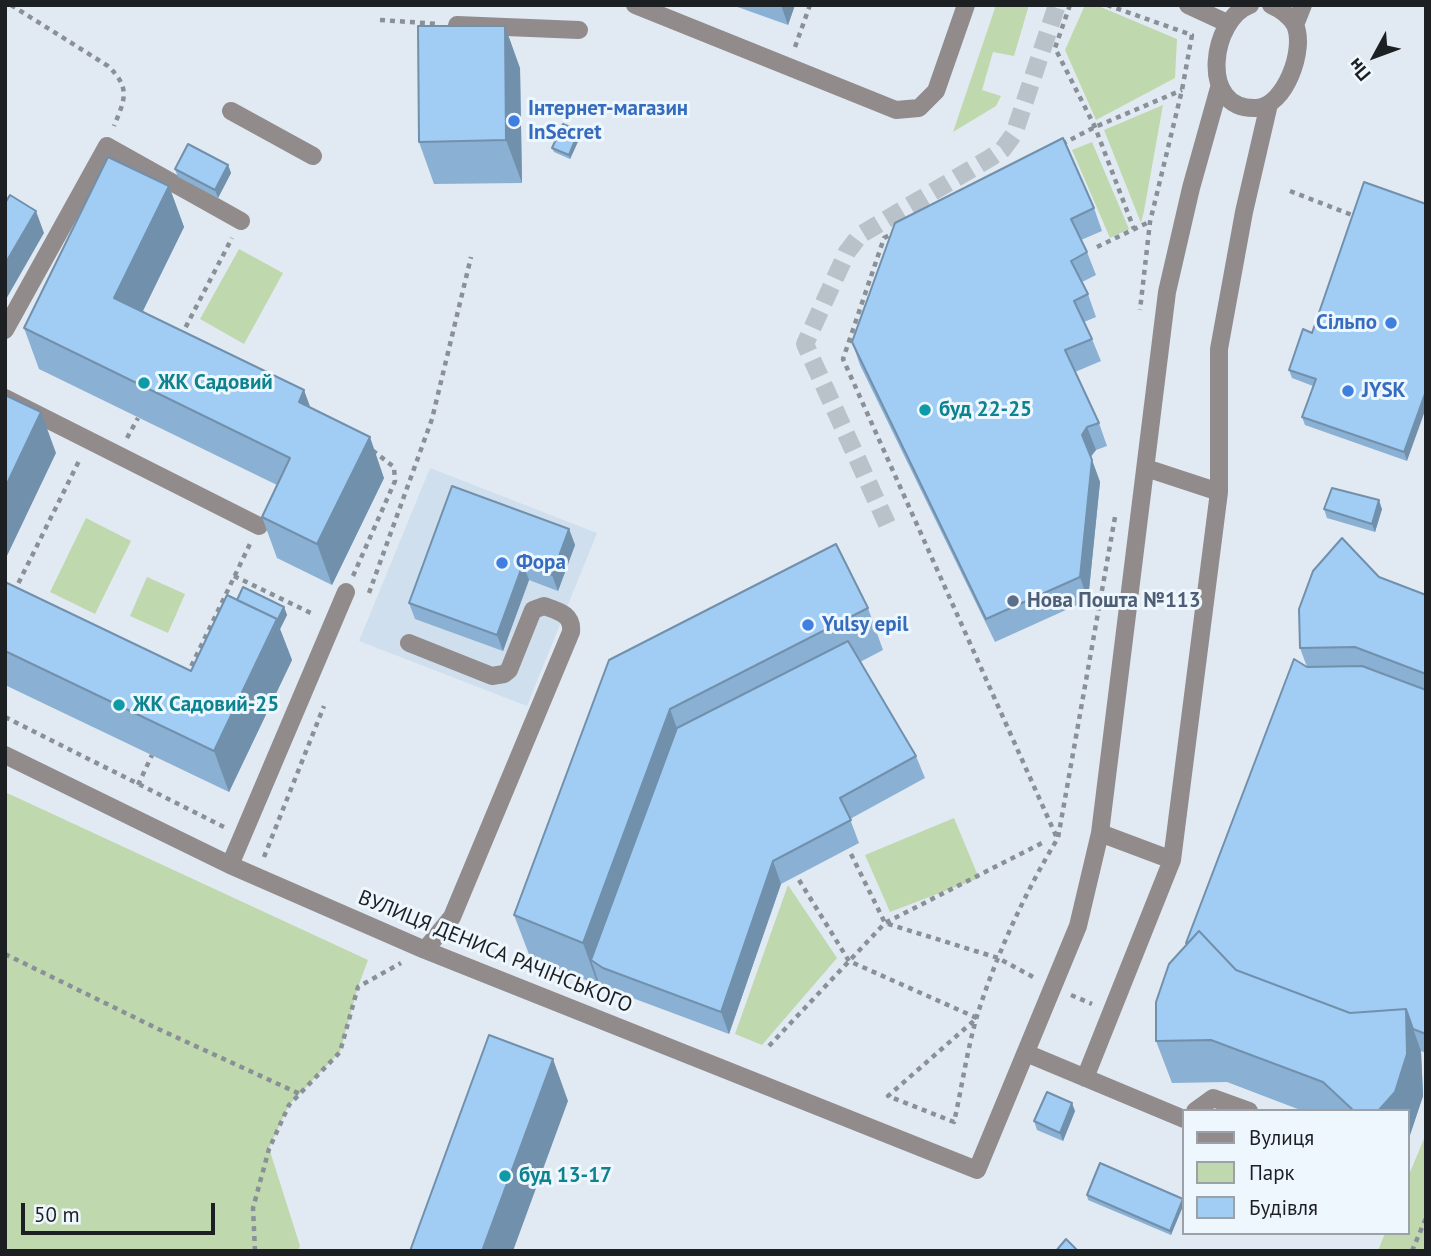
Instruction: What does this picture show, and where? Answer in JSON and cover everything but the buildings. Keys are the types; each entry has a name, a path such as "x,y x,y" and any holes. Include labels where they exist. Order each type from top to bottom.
{"street":[{"path":"635,5 896,110 919,108 936,91 967,5"},
{"path":"1188,5 1227,23"},
{"path":"1250,5 1241,8 1227,23 1216,62 1216,78 1219,88 1226,96 1240,106 1257,108 1278,99 1288,82 1299,42 1295,25 1281,9 1271,5"},
{"path":"1295,25 1303,5"},
{"path":"457,25 579,30"},
{"path":"1182,1118 1026,1053 1078,926 1100,833 1167,292 1191,188 1219,88"},
{"path":"1085,1078 1172,860 1219,492 1219,349 1244,212 1269,104"},
{"path":"231,111 313,156"},
{"path":"5,330 107,146 241,221"},
{"path":"5,398 259,526"},
{"path":"1146,468 1219,492"},
{"path":"230,865 346,592"},
{"path":"409,643 492,676 499,676 509,670 533,610 544,606 570,619 572,625 452,917 425,950"},
{"name":"ВУЛИЦЯ ДЕНИСА РАЧІНСЬКОГО","path":"5,755 230,865 425,950 977,1170 1026,1053"},
{"path":"1100,833 1172,860"},
{"path":"1198,1109 1213,1098 1243,1109"}],"path":[{"path":"11,5 108,66 120,77 125,89 123,104 107,146"},
{"path":"787,68 810,5"},
{"path":"1070,5 1055,48 1095,127 1134,229"},
{"path":"1107,5 1192,36 1182,90 1150,222 1140,317"},
{"path":"380,20 457,25"},
{"path":"1060,146 1095,127 1182,90"},
{"path":"1290,191 1358,217"},
{"path":"175,348 241,221"},
{"path":"1097,247 1150,222"},
{"path":"907,226 884,238 843,359 1058,838"},
{"path":"366,601 432,419 471,257"},
{"path":"181,336 192,343"},
{"path":"11,598 89,439"},
{"path":"346,592 395,481 394,467 367,447"},
{"path":"977,1018 888,1096 954,1122 977,1018 998,958 1058,838 1116,509"},
{"path":"181,685 259,526"},
{"path":"234,576 333,623"},
{"path":"256,876 326,701"},
{"path":"5,717 243,836"},
{"path":"138,785 152,755"},
{"path":"769,1046 885,923 1042,843"},
{"path":"851,854 885,923 998,958 1053,988 1112,1012"},
{"path":"799,880 849,961 977,1018"},
{"path":"255,1251 253,1208 269,1149 289,1105 340,1052 358,987 425,950"},
{"path":"5,954 300,1094"},
{"path":"1412,1251 1426,1218"}],"shaded area":[{"path":"430,468 597,533 527,706 359,641"}],"green space":[{"path":"996,5 1029,5 1014,56 993,52 982,90 1001,96 996,106 953,132"},
{"path":"1085,5 1096,5 1177,39 1175,78 1096,120 1065,50"},
{"path":"1163,105 1144,211 1141,223 1104,130"},
{"path":"1092,142 1129,229 1110,238 1072,150"},
{"path":"239,249 283,273 244,344 200,319"},
{"path":"86,518 131,541 95,614 50,592"},
{"path":"147,577 185,594 168,633 130,616"},
{"path":"5,792 368,960 340,1052 289,1105 269,1148 300,1246 298,1251 5,1251"},
{"path":"954,818 979,878 890,912 865,855"},
{"path":"788,885 837,958 762,1045 735,1034"},
{"path":"1426,1134 1426,1251 1378,1251 1384,1235 1410,1235 1410,1172"}],"tunnel":[{"path":"887,524 805,344 847,252 860,235 1003,149 1014,134 1057,5"}],"place":[{"name":"Інтернет-магазин InSecret","path":"514,121"},
{"name":"Сільпо","path":"1391,323"},
{"name":"ЖК Садовий","path":"144,383"},
{"name":"JYSK","path":"1348,391"},
{"name":"буд 22-25","path":"925,410"},
{"name":"Фора","path":"502,563"},
{"name":"Нова Пошта №113","path":"1013,601"},
{"name":"Yulsy epil","path":"808,625"},
{"name":"ЖК Садовий-25","path":"119,705"},
{"name":"буд 13-17","path":"505,1176"}]}
